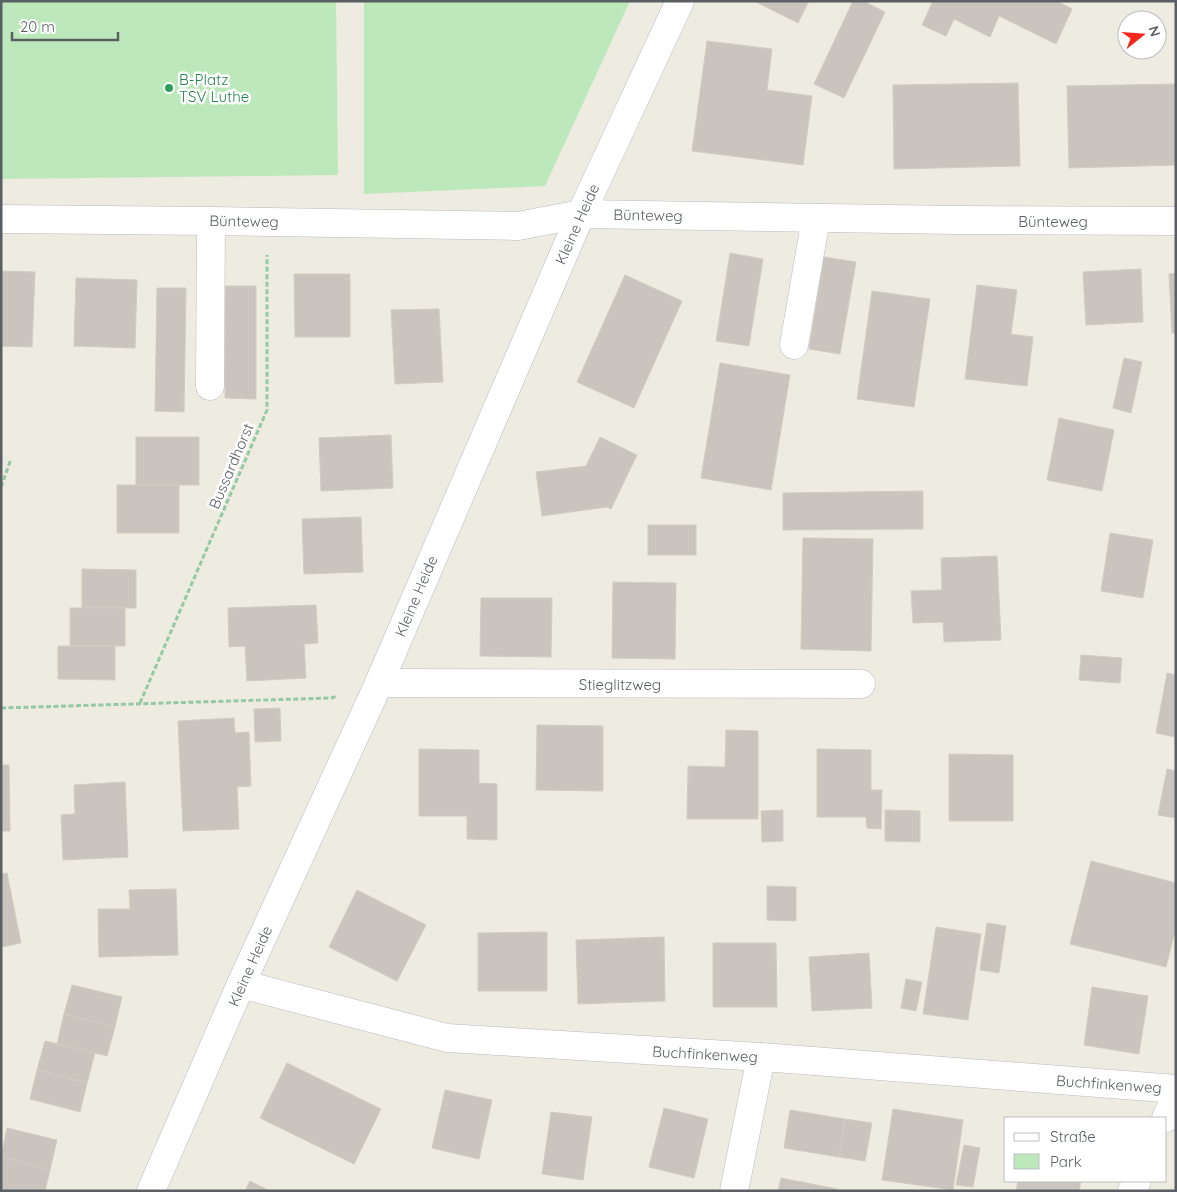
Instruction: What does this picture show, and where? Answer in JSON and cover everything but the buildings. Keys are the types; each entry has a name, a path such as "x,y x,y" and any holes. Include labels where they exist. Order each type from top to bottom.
{"street":[{"name":"Kleine Heide","path":"151,1191 241,984 379,683 581,214 680,1"},
{"name":"Bünteweg","path":"1,219 518,226 581,214 1176,221"},
{"path":"794,345 816,218"},
{"path":"210,386 211,221"},
{"name":"Stieglitzweg","path":"379,683 861,684"},
{"name":"Buchfinkenweg","path":"241,984 447,1038 761,1057 1176,1089"},
{"path":"734,1191 761,1057"},
{"path":"1166,1117 1176,1096"}],"path":[{"name":"Bussardhorst","path":"140,703 267,410 267,222"},
{"path":"1,487 11,459"},
{"path":"1,708 331,698 379,683"}],"green space":[{"name":"B-Platz TSV Luthe","path":"1,1 336,1 338,175 1,179"},
{"path":"364,1 630,1 545,186 364,194"}],"place":[{"name":"B-Platz TSV Luthe","path":"169,88"}]}
